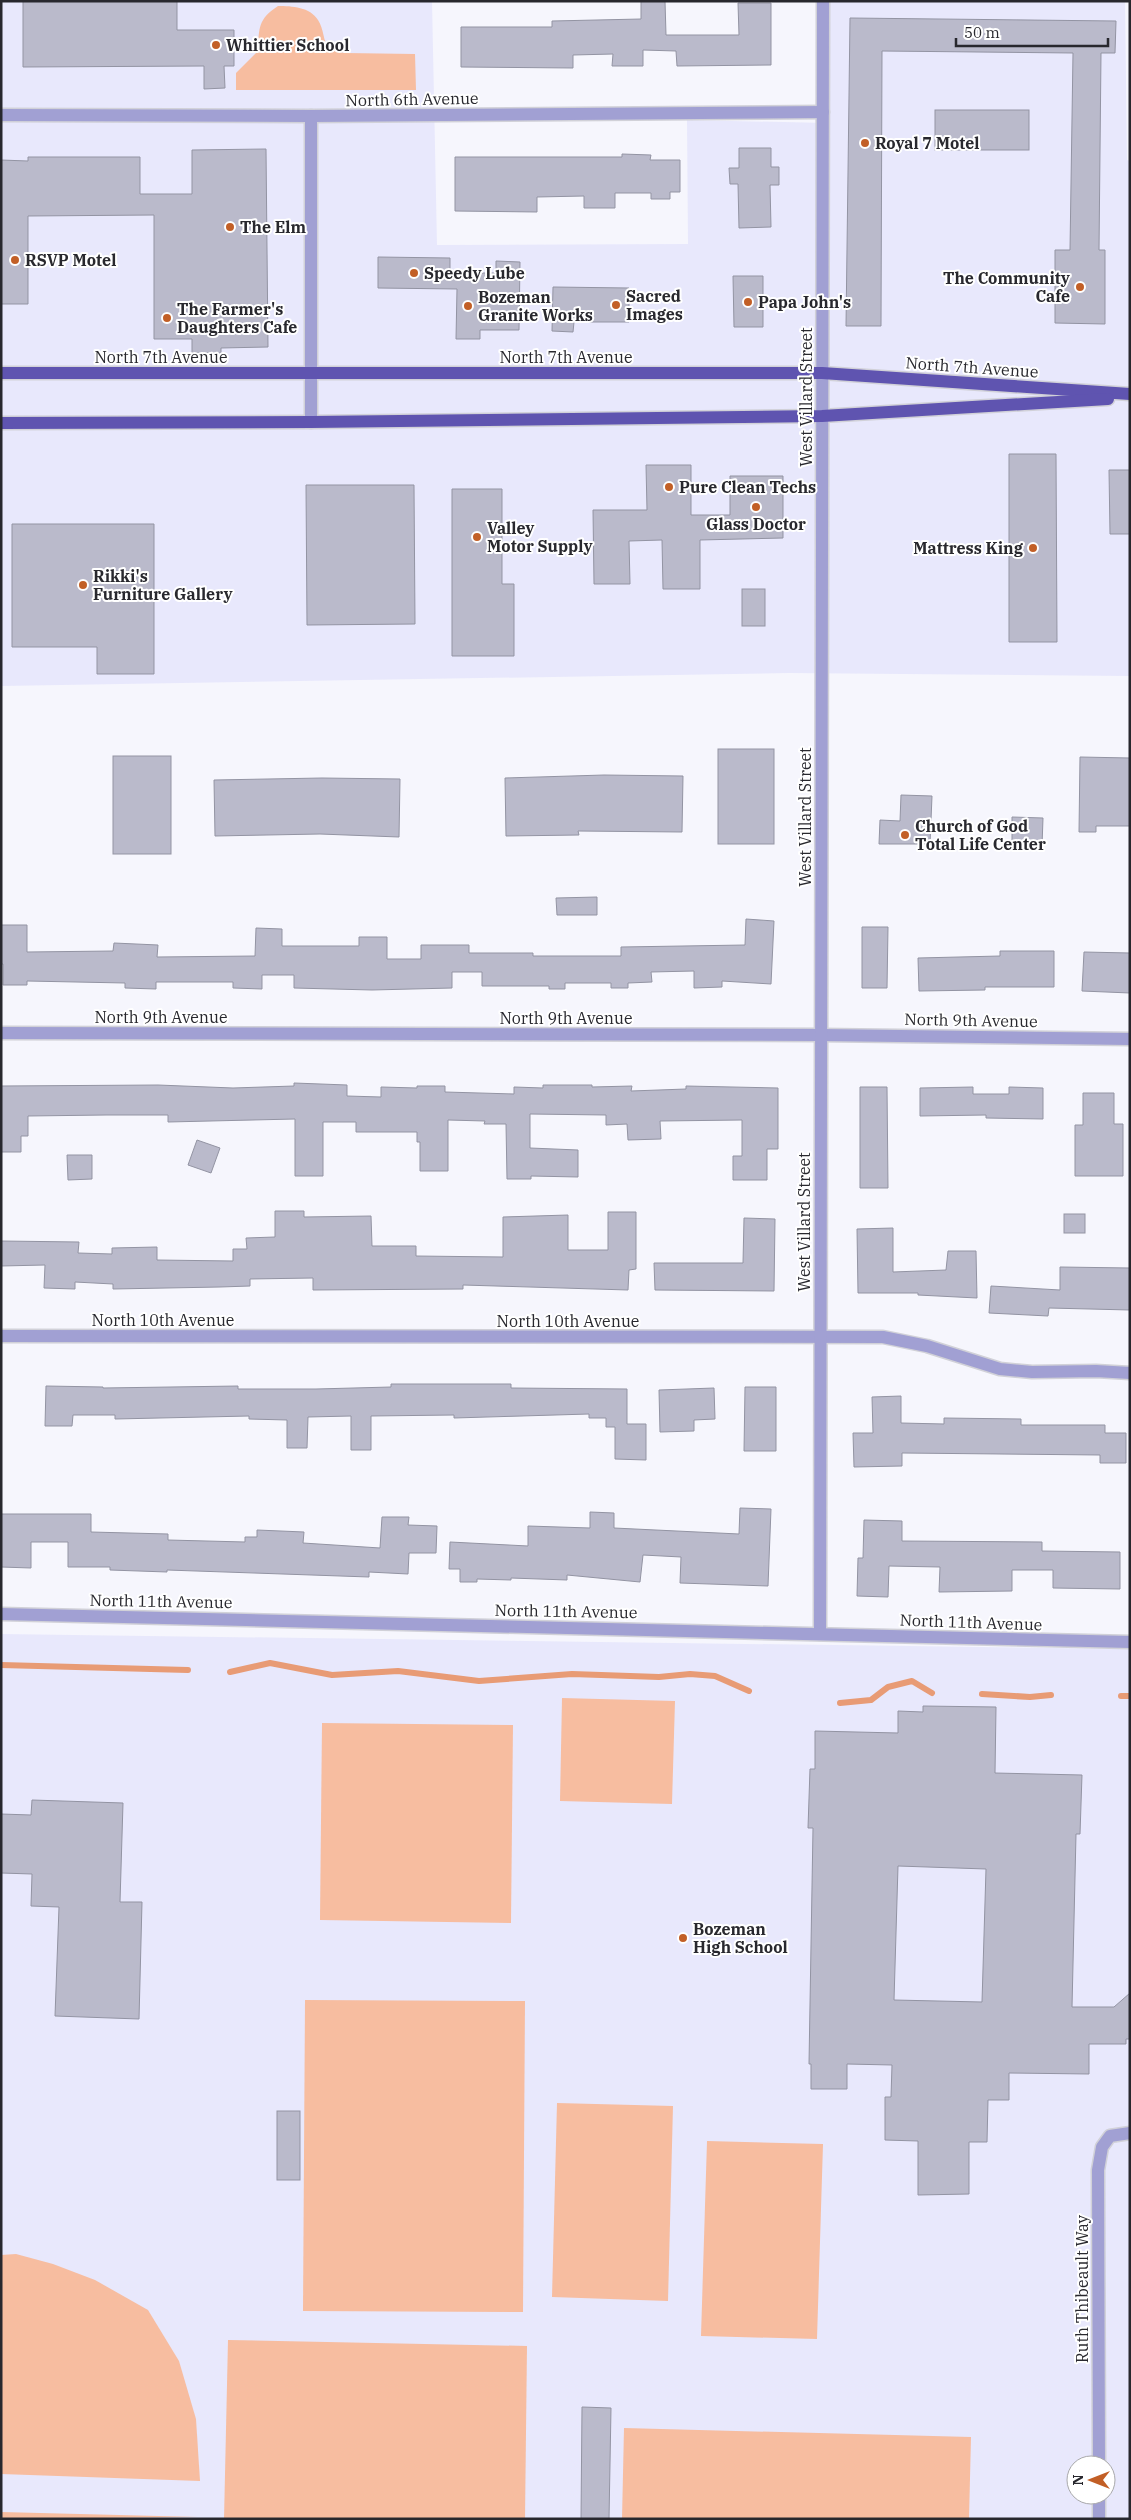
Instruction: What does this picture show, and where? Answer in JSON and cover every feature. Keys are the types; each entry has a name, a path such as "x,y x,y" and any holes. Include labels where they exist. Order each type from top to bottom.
{"main road":[{"name":"North 7th Avenue","path":"1,373 822,373 1130,394"},
{"name":"North 7th Avenue","path":"1,423 311,422 822,416 1130,398"}],"street":[{"name":"West Villard Street","path":"820,1634 823,1"},
{"name":"North 6th Avenue","path":"1,115 311,116 823,112"},
{"path":"311,116 311,422"},
{"name":"North 9th Avenue","path":"1,1033 821,1035 1130,1039"},
{"name":"North 10th Avenue","path":"1,1336 821,1336 891,1339 927,1346 1000,1369 1032,1372 1096,1371 1130,1373"},
{"name":"North 11th Avenue","path":"1,1614 1130,1642"},
{"name":"Ruth Thibeault Way","path":"1098,2455 1098,2170 1102,2147 1110,2136 1130,2133"},
{"path":"1099,2505 1099,2519"}],"shaded area":[{"path":"1,1 432,1 437,245 688,244 687,120 827,123 829,1 1125,1 1127,160 1130,161 1130,676 789,673 1,686"},
{"path":"278,6 300,8 315,16 320,24 329,50 345,53 415,54 416,90 236,90 236,73 258,51 263,20"},
{"name":"Bozeman High School","path":"1,1634 1130,1649 1130,2519 1,2519"},
{"path":"562,1698 675,1701 672,1804 560,1801"},
{"path":"322,1723 513,1725 511,1923 320,1920"},
{"path":"305,2000 525,2001 523,2312 303,2311"},
{"path":"557,2103 673,2106 668,2301 552,2297"},
{"path":"707,2141 823,2144 817,2339 701,2336"},
{"path":"16,2254 53,2264 95,2280 148,2310 179,2361 196,2419 200,2481 1,2474 1,2255"},
{"path":"228,2340 527,2346 525,2519 224,2519"},
{"path":"624,2428 971,2437 969,2519 622,2519"},
{"path":"1,2512 198,2517 1,2519"}],"building":[{"name":"Whittier School","path":"23,1 177,1 177,30 234,30 234,66 224,66 225,88 204,89 204,66 23,67"},
{"path":"641,1 665,1 666,35 739,35 738,3 771,3 771,65 677,66 676,51 643,50 643,66 612,66 613,54 573,55 573,68 461,67 461,27 552,27 552,21 641,19"},
{"name":"Royal 7 Motel","path":"850,18 1116,21 1115,53 1101,53 1099,250 1105,250 1105,324 1055,323 1055,250 1070,250 1073,53 882,51 881,326 846,326"},
{"path":"935,110 1029,110 1029,150 935,150"},
{"path":"739,148 771,148 771,167 779,167 779,185 770,185 771,227 739,228 738,184 730,184 729,168 739,168"},
{"path":"266,149 268,347 221,348 221,353 192,353 192,339 154,339 154,215 28,216 28,304 1,304 1,160 28,161 28,157 140,157 140,194 192,194 192,150"},
{"path":"622,154 651,155 650,160 680,160 680,192 670,192 670,199 651,199 651,193 615,193 615,208 584,208 584,196 537,197 537,212 455,211 455,157 622,157"},
{"path":"378,257 450,258 450,273 496,273 496,261 520,262 519,330 480,330 480,339 456,339 457,289 378,288"},
{"name":"Papa John's","path":"733,276 763,276 763,327 734,327"},
{"path":"553,287 629,288 629,322 574,322 573,332 552,331"},
{"name":"Mattress King","path":"1009,454 1056,454 1057,642 1009,642"},
{"path":"646,465 691,465 691,515 730,515 730,476 783,476 783,538 700,540 700,589 663,589 662,540 629,541 630,584 594,584 593,510 647,510"},
{"path":"1109,470 1130,470 1130,534 1110,534"},
{"path":"306,485 414,485 415,624 307,625"},
{"name":"Valley Motor Supply","path":"452,489 502,489 502,584 514,584 514,656 452,656"},
{"name":"Rikki's Furniture Gallery","path":"12,524 154,524 154,674 97,674 97,647 12,647"},
{"path":"742,589 765,589 765,626 742,626"},
{"path":"718,749 774,749 774,844 718,844"},
{"path":"113,756 171,756 171,854 113,854"},
{"path":"1080,757 1130,758 1130,826 1096,826 1096,832 1079,832"},
{"path":"604,775 683,776 682,832 578,831 579,835 506,836 505,778"},
{"path":"400,779 399,837 320,834 215,836 214,780"},
{"name":"Church of God Total Life Center","path":"901,795 932,796 930,844 879,844 880,820 900,821"},
{"path":"1012,817 1043,818 1042,846 1012,846"},
{"path":"597,897 597,915 557,915 556,898"},
{"path":"746,919 774,921 771,984 722,981 722,987 694,988 694,971 651,972 652,982 628,983 628,988 611,988 611,983 565,983 565,989 549,989 549,986 482,986 482,972 452,972 452,988 372,990 294,988 294,975 262,975 262,989 233,988 233,982 156,982 156,989 125,988 125,983 27,981 27,985 3,985 3,964 1,964 1,925 27,925 27,952 113,951 114,943 158,945 157,957 255,956 256,928 282,929 282,946 359,946 359,937 387,937 387,959 421,959 421,945 469,945 469,953 533,953 533,956 621,956 621,947 745,945"},
{"path":"862,927 888,927 887,988 862,988"},
{"path":"1000,951 1054,951 1054,987 985,987 985,990 919,991 918,958 1000,956"},
{"path":"1084,952 1130,953 1130,993 1082,991"},
{"path":"294,1083 347,1085 347,1096 381,1097 381,1087 417,1088 417,1086 445,1086 445,1092 514,1094 514,1087 543,1088 543,1085 632,1086 631,1091 686,1089 686,1086 778,1088 778,1149 767,1149 767,1180 733,1180 733,1156 742,1156 742,1120 660,1121 661,1139 628,1140 627,1124 606,1125 606,1115 530,1114 530,1148 578,1150 578,1177 531,1176 531,1179 507,1179 506,1124 484,1124 485,1121 448,1120 448,1171 420,1171 420,1142 417,1142 417,1132 356,1132 356,1122 323,1122 323,1176 295,1176 295,1119 168,1122 168,1115 106,1115 28,1116 28,1136 21,1136 21,1152 1,1152 1,1086 158,1085 233,1088 294,1086"},
{"path":"860,1087 887,1087 888,1188 860,1188"},
{"path":"973,1087 973,1094 1009,1094 1009,1087 1043,1088 1043,1119 986,1118 986,1115 920,1116 920,1088"},
{"path":"1083,1093 1114,1093 1114,1124 1123,1124 1123,1176 1075,1176 1075,1125 1083,1125"},
{"path":"197,1140 220,1148 211,1173 188,1165"},
{"path":"67,1155 92,1155 92,1179 68,1180"},
{"path":"275,1211 304,1211 304,1217 371,1216 372,1246 416,1246 416,1256 503,1257 503,1217 568,1215 568,1250 608,1250 608,1212 636,1212 636,1269 629,1270 628,1290 463,1285 463,1289 313,1290 313,1278 250,1279 250,1286 113,1289 113,1284 75,1282 75,1289 44,1288 45,1265 1,1266 1,1241 79,1242 78,1253 112,1254 112,1248 157,1247 157,1260 233,1261 233,1249 247,1249 246,1238 275,1237"},
{"path":"1064,1214 1085,1214 1085,1233 1064,1233"},
{"path":"744,1218 775,1219 774,1291 655,1290 654,1263 743,1263"},
{"path":"893,1228 893,1272 946,1270 948,1251 976,1251 977,1298 918,1295 918,1293 858,1293 857,1229"},
{"path":"1060,1267 1130,1268 1130,1310 1049,1308 1048,1316 989,1313 991,1286 1060,1290"},
{"path":"391,1384 511,1384 511,1388 627,1389 627,1424 646,1424 646,1460 615,1459 615,1427 606,1427 606,1418 589,1418 589,1414 454,1418 454,1415 371,1416 371,1450 351,1450 351,1416 308,1417 307,1448 287,1448 287,1420 249,1419 249,1416 115,1419 115,1415 73,1415 72,1426 45,1426 46,1386 103,1388 238,1386 238,1389 316,1389 391,1387"},
{"path":"745,1387 776,1387 776,1451 744,1451"},
{"path":"714,1388 715,1419 694,1420 694,1431 660,1432 659,1390"},
{"path":"901,1396 901,1423 944,1424 944,1418 1021,1419 1021,1425 1105,1425 1105,1433 1126,1433 1126,1463 1100,1463 1100,1455 902,1453 902,1466 854,1467 853,1433 873,1433 872,1397"},
{"path":"740,1508 771,1509 768,1586 680,1583 681,1557 643,1555 640,1582 567,1575 567,1580 511,1578 511,1580 477,1579 477,1582 460,1582 460,1569 449,1569 450,1542 528,1546 528,1526 590,1528 590,1512 614,1513 614,1528 739,1534"},
{"path":"1,1514 91,1514 91,1532 168,1534 168,1540 245,1542 245,1537 257,1537 257,1530 304,1532 303,1543 380,1548 382,1517 409,1517 408,1525 437,1526 436,1553 409,1553 408,1574 369,1572 369,1577 167,1570 167,1572 110,1570 110,1567 68,1567 68,1542 31,1542 31,1568 1,1567"},
{"path":"864,1520 902,1521 902,1541 1042,1542 1042,1551 1120,1552 1120,1589 1053,1588 1053,1570 1012,1570 1012,1591 939,1592 940,1567 889,1566 888,1597 857,1596 858,1558 863,1558"},
{"path":"923,1706 996,1707 995,1773 1082,1775 1080,1834 1076,1834 1072,2007 1114,2007 1130,1993 1130,2039 1126,2039 1126,2044 1089,2044 1089,2074 1009,2073 1009,2100 988,2100 987,2142 969,2142 969,2194 918,2195 918,2141 885,2140 885,2097 891,2097 892,2065 847,2064 847,2089 811,2089 811,2064 809,2064 813,1828 808,1828 810,1769 815,1769 815,1731 898,1733 898,1711 923,1712","holes":["898,1866 986,1869 982,2002 894,2000"]},
{"path":"32,1800 123,1803 120,1902 142,1902 139,2019 55,2016 59,1907 31,1906 32,1874 1,1873 1,1814 31,1815"},
{"path":"277,2111 300,2111 300,2180 277,2180"},
{"path":"582,2407 611,2408 609,2519 581,2519"}],"waterway":[{"path":"230,1672 270,1663 332,1675 398,1671 479,1681 572,1674 659,1677 690,1674 715,1676 749,1691"},
{"path":"1,1665 188,1670"},
{"path":"840,1703 871,1700 888,1687 912,1681 932,1693"},
{"path":"982,1694 1030,1697 1051,1695"},
{"path":"1121,1696 1130,1696"}],"place":[{"name":"Whittier School","path":"216,45"},
{"name":"Royal 7 Motel","path":"865,143"},
{"name":"The Elm","path":"230,227"},
{"name":"RSVP Motel","path":"15,260"},
{"name":"Speedy Lube","path":"414,273"},
{"name":"The Community Cafe","path":"1080,287"},
{"name":"Papa John's","path":"748,302"},
{"name":"Sacred Images","path":"616,305"},
{"name":"Bozeman Granite Works","path":"468,306"},
{"name":"The Farmer's Daughters Cafe","path":"167,318"},
{"name":"Pure Clean Techs","path":"669,487"},
{"name":"Glass Doctor","path":"756,507"},
{"name":"Valley Motor Supply","path":"477,537"},
{"name":"Mattress King","path":"1033,548"},
{"name":"Rikki's Furniture Gallery","path":"83,585"},
{"name":"Church of God Total Life Center","path":"905,835"},
{"name":"Bozeman High School","path":"683,1938"}]}
